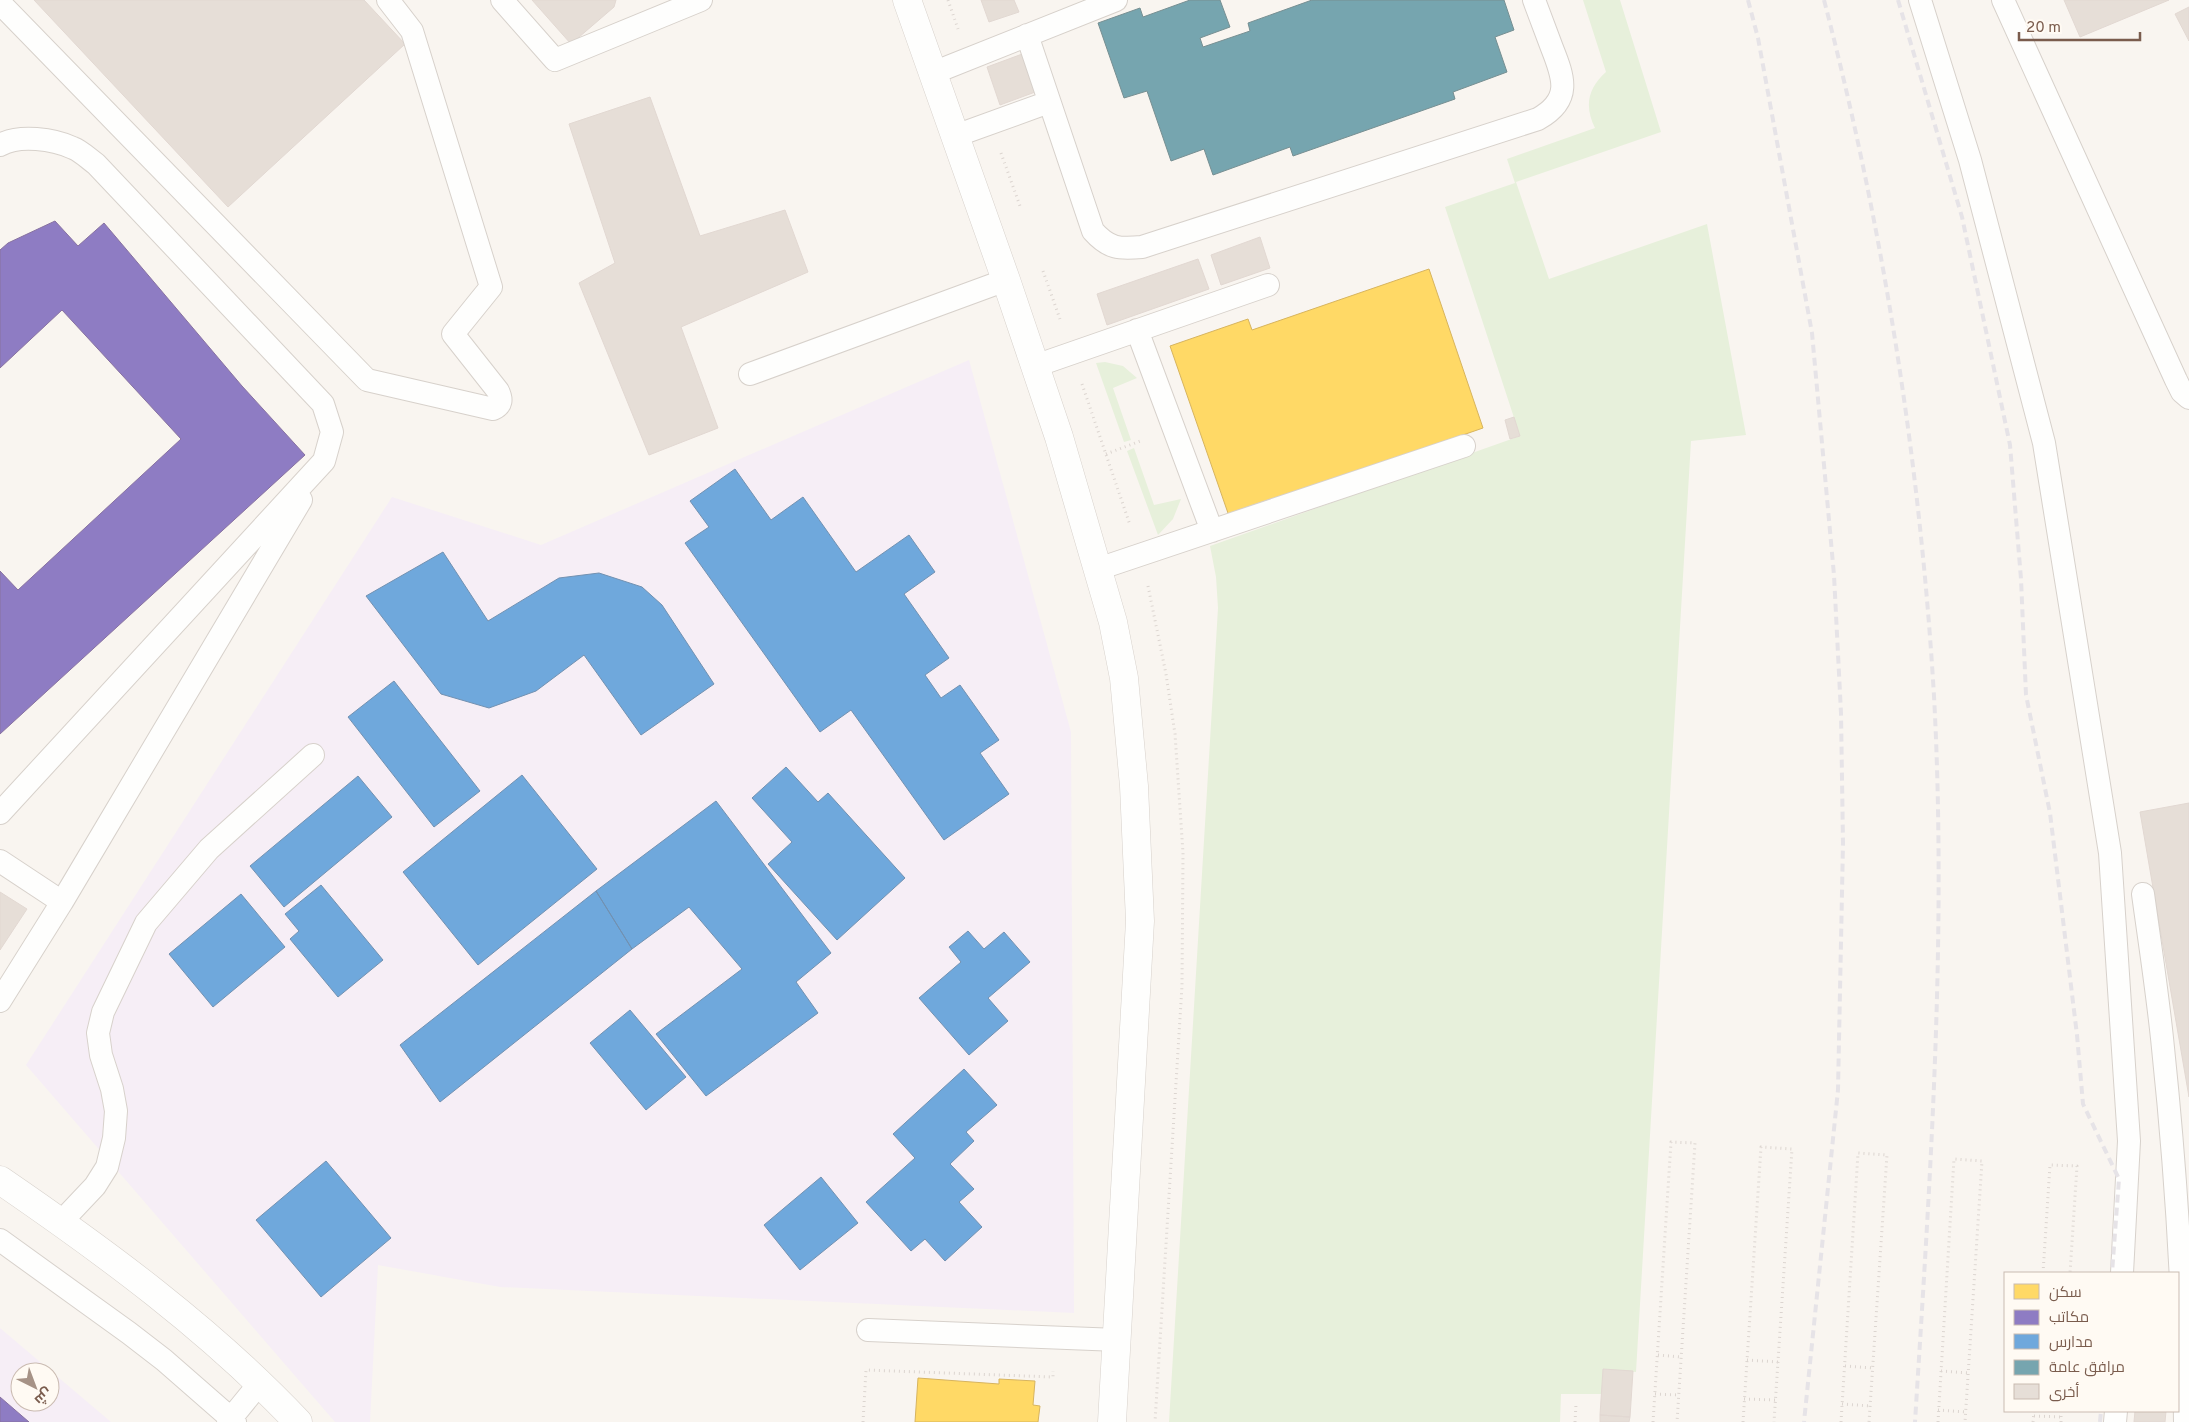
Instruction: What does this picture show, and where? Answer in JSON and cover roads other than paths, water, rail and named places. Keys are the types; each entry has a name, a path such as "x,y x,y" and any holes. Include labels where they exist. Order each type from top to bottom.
{"street":[{"path":"907,0 1006,280 1059,437 1098,569 1124,678 1134,786 1140,922 1112,1422"},
{"path":"0,1180 61,1222 169,1304 259,1384 298,1422"}],"lane":[{"path":"0,3 367,380 493,409 500,403 501,398 498,390 454,334 492,288 412,32 388,0"},
{"path":"502,0 555,60 701,0"},
{"path":"933,73 1116,0"},
{"path":"1027,36 1093,231 1110,246 1121,249 1142,247 1538,119 1547,114 1560,99 1563,80 1534,0"},
{"path":"1920,0 1970,160 2044,443 2108,843 2129,1141 2122,1272"},
{"path":"2003,0 2176,380 2182,392 2189,398"},
{"path":"955,136 1049,102"},
{"path":"0,145 8,140 35,138 73,148 96,164 323,404 332,432 324,461 62,902 0,1001"},
{"path":"750,374 1006,280"},
{"path":"1035,366 1268,285"},
{"path":"1137,330 1212,531"},
{"path":"1098,569 1464,446"},
{"path":"0,813 324,461"},
{"path":"61,1222 96,1186 107,1168 114,1138 116,1111 112,1088 101,1055 98,1033 103,1012 146,923 209,849 313,755"},
{"path":"0,862 62,902"},
{"path":"2144,894 2163,1047 2176,1201 2184,1356 2185,1422"},
{"path":"0,1240 129,1333 231,1421 259,1384"},
{"path":"868,1330 1118,1340"}],"railway":[{"path":"1748,0 1758,38 1812,333 1834,575 1841,713 1843,843 1838,1090 1804,1422"},
{"path":"1824,0 1864,171 1896,345 1909,432 1919,520 1934,696 1938,787 1938,969 1931,1150 1915,1422"},
{"path":"1898,0 1962,217 2010,445 2021,579 2026,695 2050,813 2077,1035 2083,1104 2119,1179 2112,1272"},
{"path":"2100,1422 2101,1412"}]}
